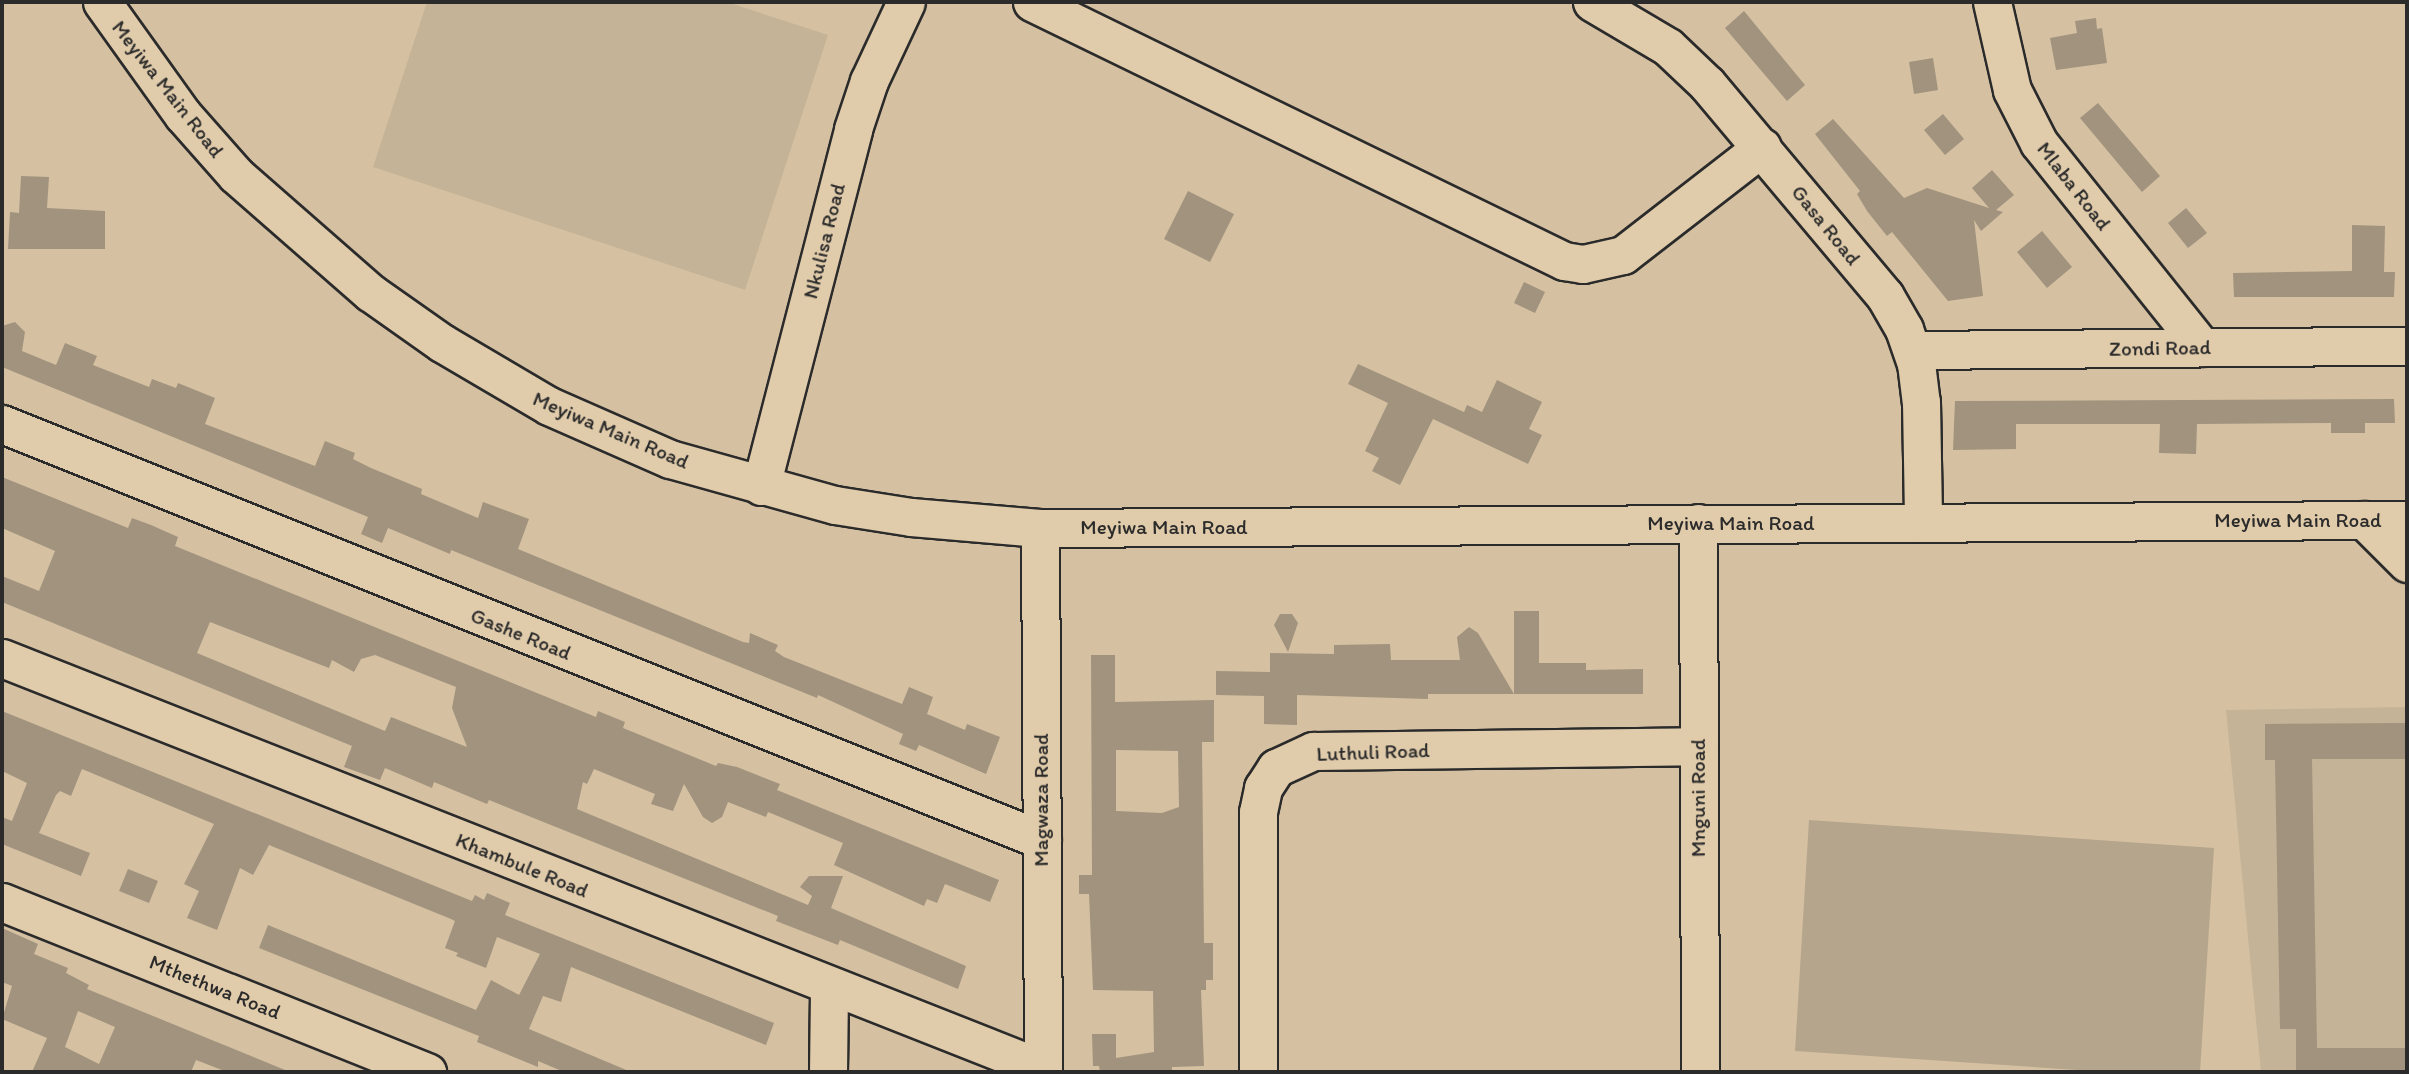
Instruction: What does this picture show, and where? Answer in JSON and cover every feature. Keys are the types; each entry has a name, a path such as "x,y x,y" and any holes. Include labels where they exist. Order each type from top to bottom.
{"street":[{"name":"Meyiwa Main Road","path":"102,2 167,95 236,175 371,293 442,343 549,407 670,458 761,486 911,517 1040,528 2407,520"},
{"name":"Nkulisa Road","path":"761,486 853,129 906,2"},
{"path":"1032,2 1564,261 1583,264 1623,255 1762,147"},
{"name":"Gasa Road","path":"1591,2 1668,47 1707,84 1885,296 1913,350 1921,402 1923,522"},
{"name":"Mlaba Road","path":"1992,2 2012,90 2039,144 2202,347"},
{"name":"Zondi Road","path":"1913,350 2407,346"},
{"name":"Gashe Road","path":"2,424 1042,840"},
{"path":"2364,520 2407,564"},
{"name":"Mnguni Road","path":"1698,523 1700,1072"},
{"name":"Magwaza Road","path":"1040,528 1044,1071"},
{"name":"Khambule Road","path":"2,658 1044,1071"},
{"name":"Luthuli Road","path":"1258,1072 1258,812 1263,788 1276,768 1313,751 1698,746"},
{"name":"Mthethwa Road","path":"2,902 427,1072"},
{"path":"828,1072 829,988"}],"shaded area":[{"path":"427,2 727,2 828,35 745,290 373,167"},
{"path":"2407,707 2407,1072 2261,1072 2226,710"},
{"path":"1809,820 2214,848 2200,1072 2108,1072 1795,1051"}],"building":[{"path":"1744,11 1805,85 1787,101 1725,28"},
{"path":"2096,18 2097,29 2102,28 2107,63 2056,70 2050,38 2077,33 2075,21"},
{"path":"1933,58 1938,90 1914,94 1909,62"},
{"path":"2098,103 2160,176 2142,192 2080,118"},
{"path":"1943,114 1964,139 1945,155 1924,130"},
{"path":"1833,119 1904,198 1927,188 1989,208 1972,188 1992,170 2014,195 1996,210 2003,212 1981,231 1974,220 1983,296 1948,301 1892,232 1887,236 1867,211 1857,194 1860,191 1815,134"},
{"path":"21,176 49,177 47,208 105,211 105,249 8,249 10,212 19,213"},
{"path":"1188,191 1234,214 1210,262 1164,239"},
{"path":"2186,208 2207,233 2188,248 2168,223"},
{"path":"2352,225 2385,226 2384,272 2395,272 2394,297 2234,297 2233,273 2352,271"},
{"path":"2042,231 2072,267 2047,288 2017,252"},
{"path":"1524,282 1545,292 1535,313 1514,303"},
{"path":"15,322 25,332 22,351 56,365 65,343 97,356 93,365 149,387 152,379 176,388 178,383 215,398 205,424 315,466 325,441 355,453 353,459 371,468 422,489 421,494 478,518 483,502 529,519 518,549 743,642 749,643 750,633 778,645 775,651 784,657 902,704 909,687 933,697 927,714 965,730 967,724 1000,737 986,774 919,745 916,751 899,744 903,734 818,695 817,698 451,550 450,554 388,528 382,543 361,534 368,517 2,367 2,326"},
{"path":"1358,364 1464,412 1467,405 1482,412 1497,380 1542,402 1529,429 1542,435 1528,464 1433,419 1400,485 1372,471 1379,458 1365,451 1388,403 1348,384"},
{"path":"2394,399 2395,423 2365,423 2365,433 2331,433 2331,423 2197,424 2196,454 2159,453 2160,424 2016,424 2016,449 1953,450 1955,401"},
{"path":"2,477 128,528 132,518 178,537 175,546 596,717 598,711 625,722 623,728 716,766 718,763 737,767 780,784 777,790 999,880 990,902 945,884 937,903 927,899 924,906 834,865 843,843 768,812 766,817 728,802 722,817 712,823 703,817 684,784 673,811 651,804 655,794 594,769 587,784 583,782 577,809 808,905 812,896 800,887 809,876 843,876 831,908 966,966 958,989 840,940 838,945 776,921 778,916 489,800 487,804 434,782 432,788 385,768 380,780 344,767 352,746 2,602 2,576 39,591 55,551 2,528","holes":["210,622 329,668 332,660 354,672 361,659 375,655 456,687 452,708 467,747 391,717 385,731 197,653"]},
{"path":"1514,611 1539,611 1539,663 1586,663 1586,670 1643,669 1643,694 1514,694"},
{"path":"1280,614 1292,614 1298,623 1288,652 1274,625"},
{"path":"1469,627 1478,633 1514,694 1428,694 1428,699 1297,695 1297,725 1264,724 1264,696 1216,695 1216,671 1270,672 1270,653 1334,654 1334,645 1390,644 1391,660 1460,660 1457,637"},
{"path":"1091,655 1115,655 1115,702 1214,700 1214,742 1202,742 1204,943 1213,943 1213,980 1206,980 1206,990 1201,990 1204,1066 1172,1067 1172,1072 1100,1072 1099,1066 1093,1066 1092,1034 1116,1034 1116,1058 1154,1052 1153,991 1093,990 1089,894 1079,894 1079,875 1092,875","holes":["1116,750 1178,751 1179,807 1162,813 1116,811"]},
{"path":"2,711 472,901 475,895 484,900 487,893 510,903 505,915 774,1023 766,1045 571,967 561,1002 543,996 529,1029 631,1072 564,1072 538,1061 538,1067 477,1042 479,1036 259,948 268,925 476,1010 491,980 519,995 540,954 497,937 486,968 456,956 458,953 445,948 455,921 269,845 253,875 240,868 217,930 187,918 199,891 184,884 214,824 82,769 71,796 60,791 56,795 39,833 90,853 81,876 2,844 2,817 12,821 27,783 2,771"},
{"path":"2407,723 2407,759 2312,759 2317,1048 2407,1048 2407,1072 2296,1072 2296,1029 2280,1029 2275,760 2265,760 2265,724"},
{"path":"128,869 158,881 149,903 119,891"},
{"path":"2,928 38,944 34,954 68,968 66,973 89,985 87,989 290,1072 227,1072 196,1060 191,1072 32,1072 47,1038 2,1019 12,986 2,982","holes":["78,1011 115,1027 99,1064 65,1047"]}]}
